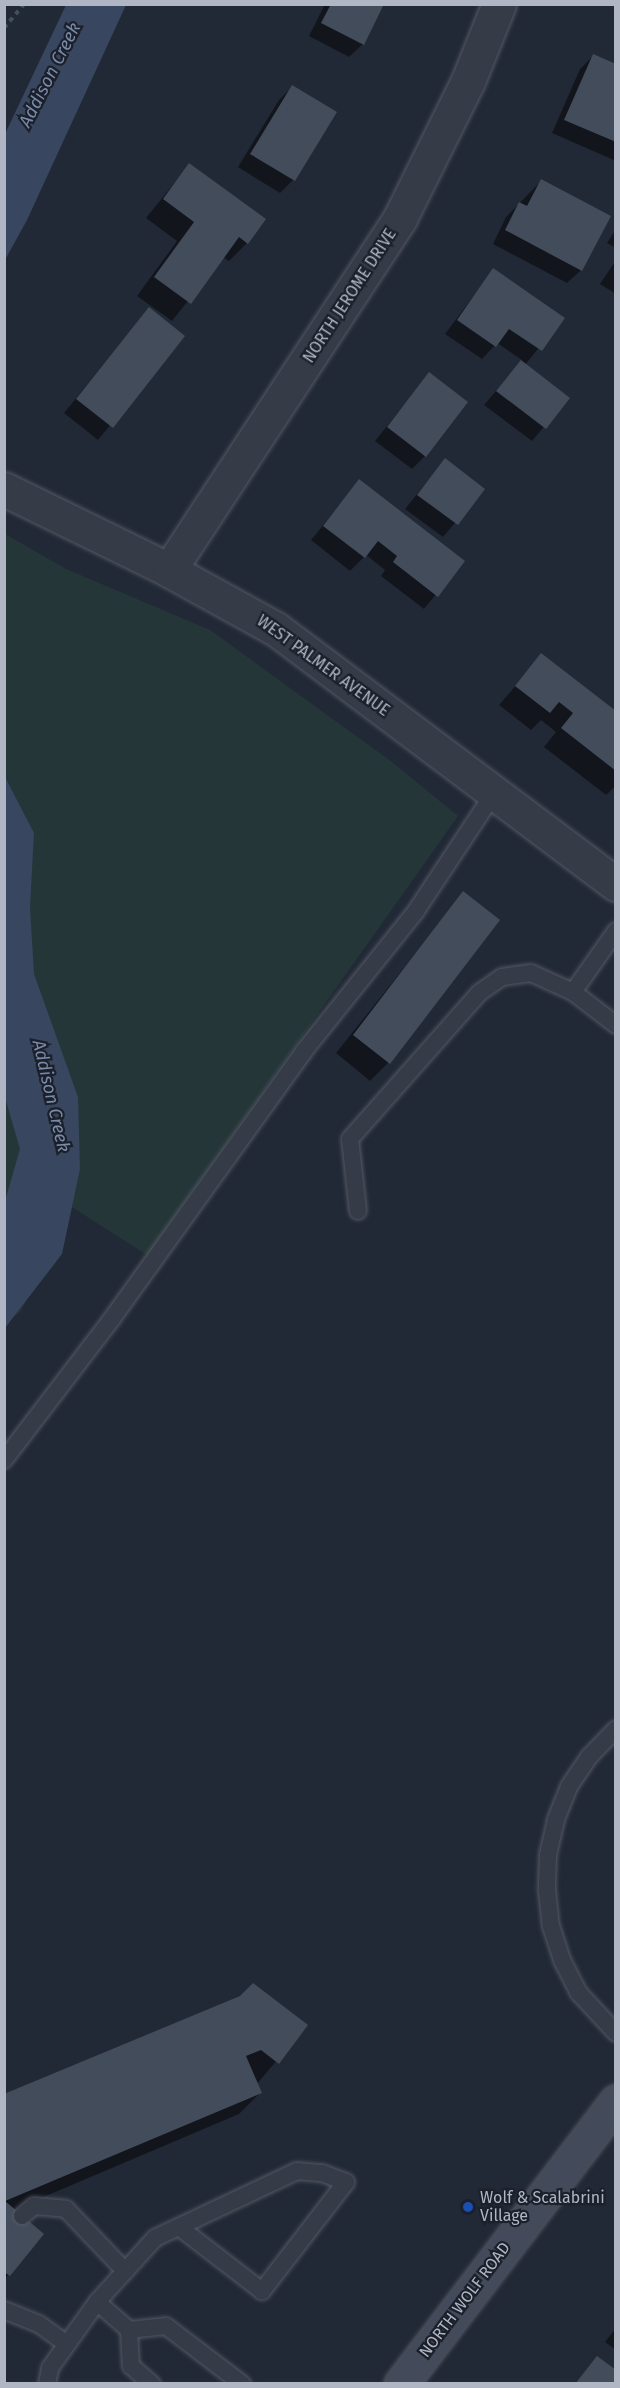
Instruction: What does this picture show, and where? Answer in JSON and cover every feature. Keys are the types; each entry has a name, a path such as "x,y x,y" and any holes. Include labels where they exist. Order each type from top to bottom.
{"main road":[{"name":"NORTH WOLF ROAD","path":"401,2384 615,2102"}],"street":[{"name":"NORTH JEROME DRIVE","path":"169,570 400,218 468,81 499,4"},
{"name":"WEST PALMER AVENUE","path":"4,489 169,570 276,629 615,884"}],"lane":[{"path":"4,1461 118,1310 304,1051 416,910 494,793"},
{"path":"573,992 615,931"},
{"path":"358,1211 350,1139 479,993 502,977 531,973 573,992 615,1025"},
{"path":"615,1729 589,1757 570,1787 550,1843 547,1890 550,1926 562,1960 578,1992 615,2033"},
{"path":"47,2384 50,2368 97,2302 155,2238 297,2171 322,2173 346,2182 262,2291 179,2227"},
{"path":"22,2216 34,2206 66,2209 125,2271"},
{"path":"97,2302 129,2330 131,2366 152,2384"},
{"path":"4,2310 39,2324 67,2344"},
{"path":"129,2330 166,2326 242,2384"}],"path":[{"path":"4,28 24,4"}],"shaded area":[{"path":"5,534 66,569 210,630 392,762 458,816 147,1255 72,1207 21,1311 5,1324"}],"water":[{"name":"Addison Creek","path":"66,5 126,5 27,220 5,260 5,134"},
{"name":"Addison Creek","path":"5,777 34,833 30,907 34,974 78,1097 80,1169 62,1254 5,1328 5,1201 20,1149 4,1094"}],"building":[{"path":"331,4 384,4 364,45 321,23"},
{"path":"593,54 616,64 616,142 564,120"},
{"path":"292,85 337,112 295,181 250,154"},
{"path":"189,163 266,219 248,244 239,237 191,304 154,277 194,222 163,199"},
{"path":"541,179 611,216 582,271 505,230 519,202 527,206"},
{"path":"493,268 565,318 542,351 509,329 496,347 457,320"},
{"path":"149,307 185,336 113,428 76,399"},
{"path":"521,360 570,398 546,429 496,391"},
{"path":"429,372 468,402 426,457 387,427"},
{"path":"445,458 485,489 458,525 417,495"},
{"path":"359,479 465,561 438,597 393,562 397,556 378,541 365,558 323,526"},
{"path":"541,653 616,711 616,771 561,728 573,713 559,702 550,713 515,686"},
{"path":"463,891 500,920 390,1064 353,1035"},
{"path":"253,1983 308,2025 279,2064 261,2050 246,2056 262,2093 5,2201 44,2234 10,2276 4,2272 4,2094 240,1996"},
{"path":"597,2356 616,2370 616,2384 575,2384"}],"place":[{"name":"Wolf & Scalabrini Village","path":"468,2207"}]}
